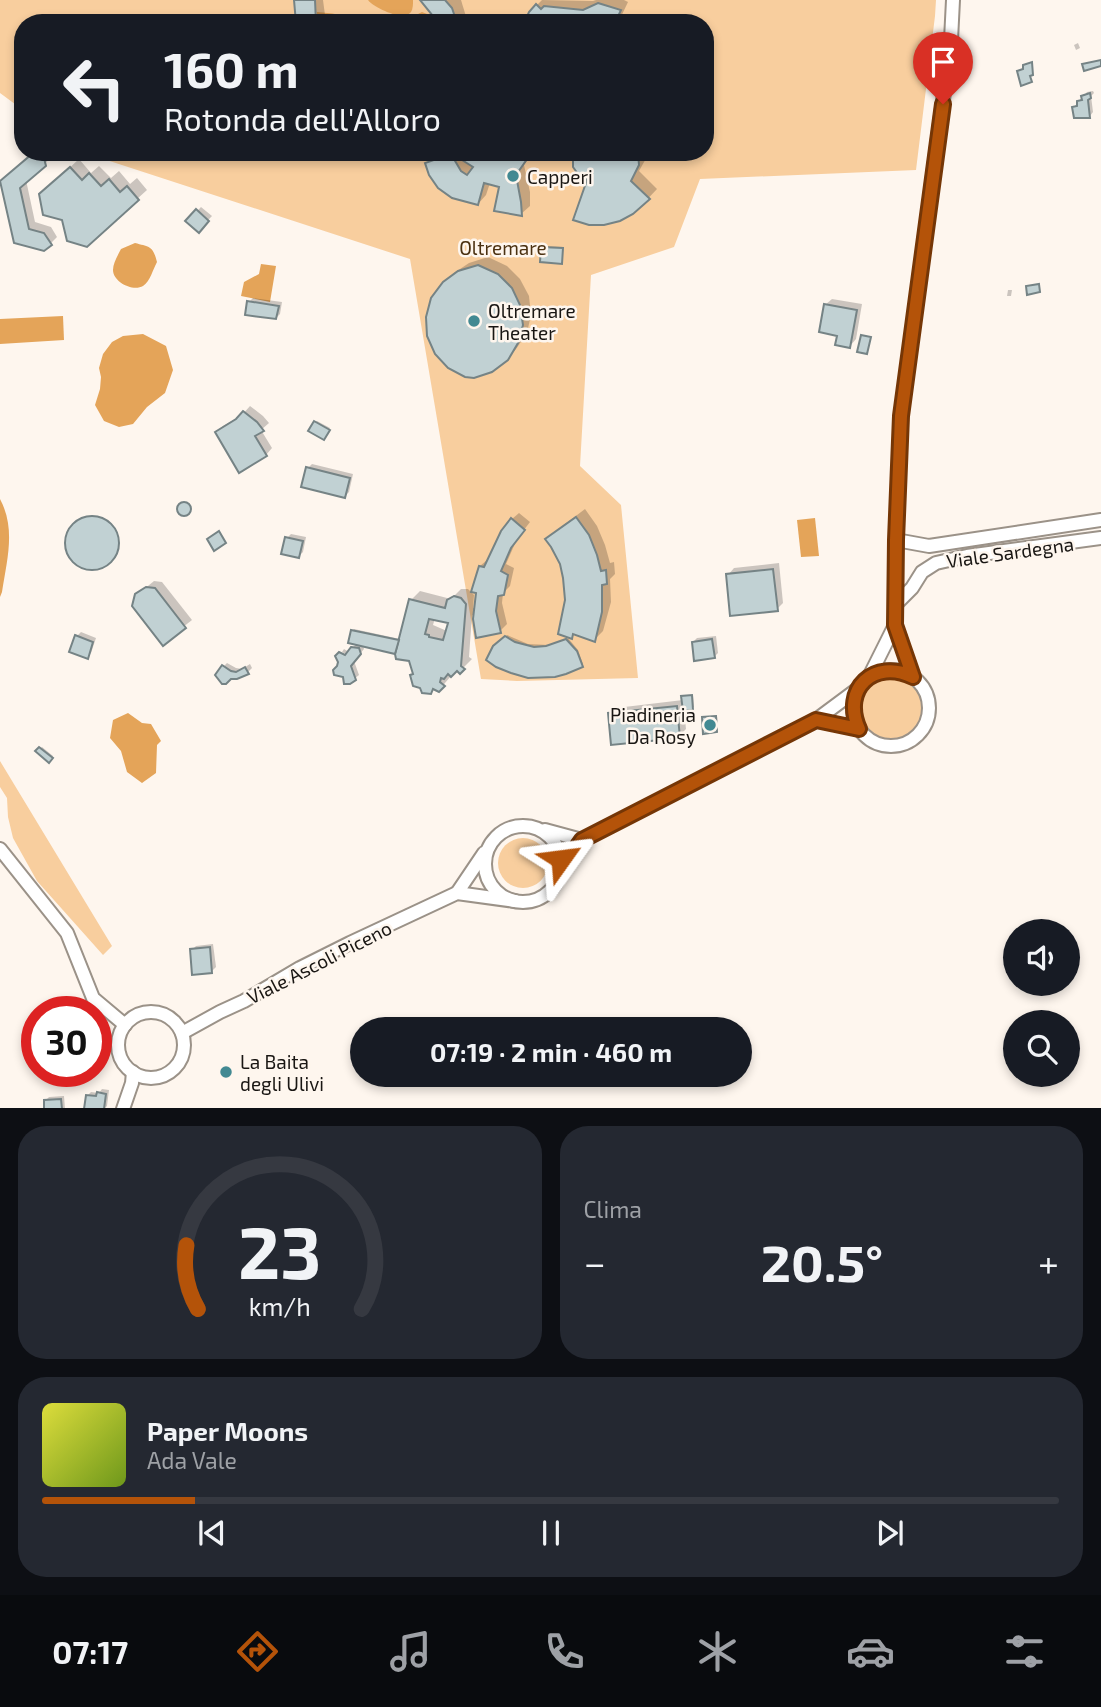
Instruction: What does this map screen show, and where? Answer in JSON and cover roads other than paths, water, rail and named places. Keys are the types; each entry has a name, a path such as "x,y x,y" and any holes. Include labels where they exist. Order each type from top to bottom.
{"street":[{"path":"913,677 895,625 901,416 951,40 953,0"},
{"name":"Viale Sardegna","path":"896,540 929,547 1101,520"},
{"name":"Viale Sardegna","path":"895,605 912,588 922,572 936,563 967,556 1101,538"},
{"path":"582,840 534,827 521,825 509,828 499,834 491,844 457,894 515,901 527,901 545,895 557,881 561,870 582,840 816,720 859,688 869,677 895,625"},
{"path":"859,688 853,709 859,729 868,738 893,746 915,739 927,723 929,713 929,702 921,684 913,677 891,670 869,677"},
{"path":"816,720 859,729"},
{"path":"534,827 544,832 558,848 561,870"},
{"path":"491,844 486,855 488,878 494,889 515,901"},
{"path":"0,849 67,933 93,998 125,1024"},
{"name":"Viale Ascoli Piceno","path":"182,1033 313,962 457,894"},
{"path":"141,1013 161,1013 170,1017 182,1033 183,1053 179,1063 163,1076 142,1077 125,1065 120,1055 118,1045 125,1024 141,1013"},
{"path":"123,1108 133,1072"}],"place":[{"name":"Capperi","path":"513,176"},
{"name":"Oltremare Theater","path":"474,321"},
{"name":"Piadineria Da Rosy","path":"710,725"},
{"name":"La Baita degli Ulivi","path":"226,1072"}],"park label":[{"name":"Oltremare","path":"503,247"}]}
